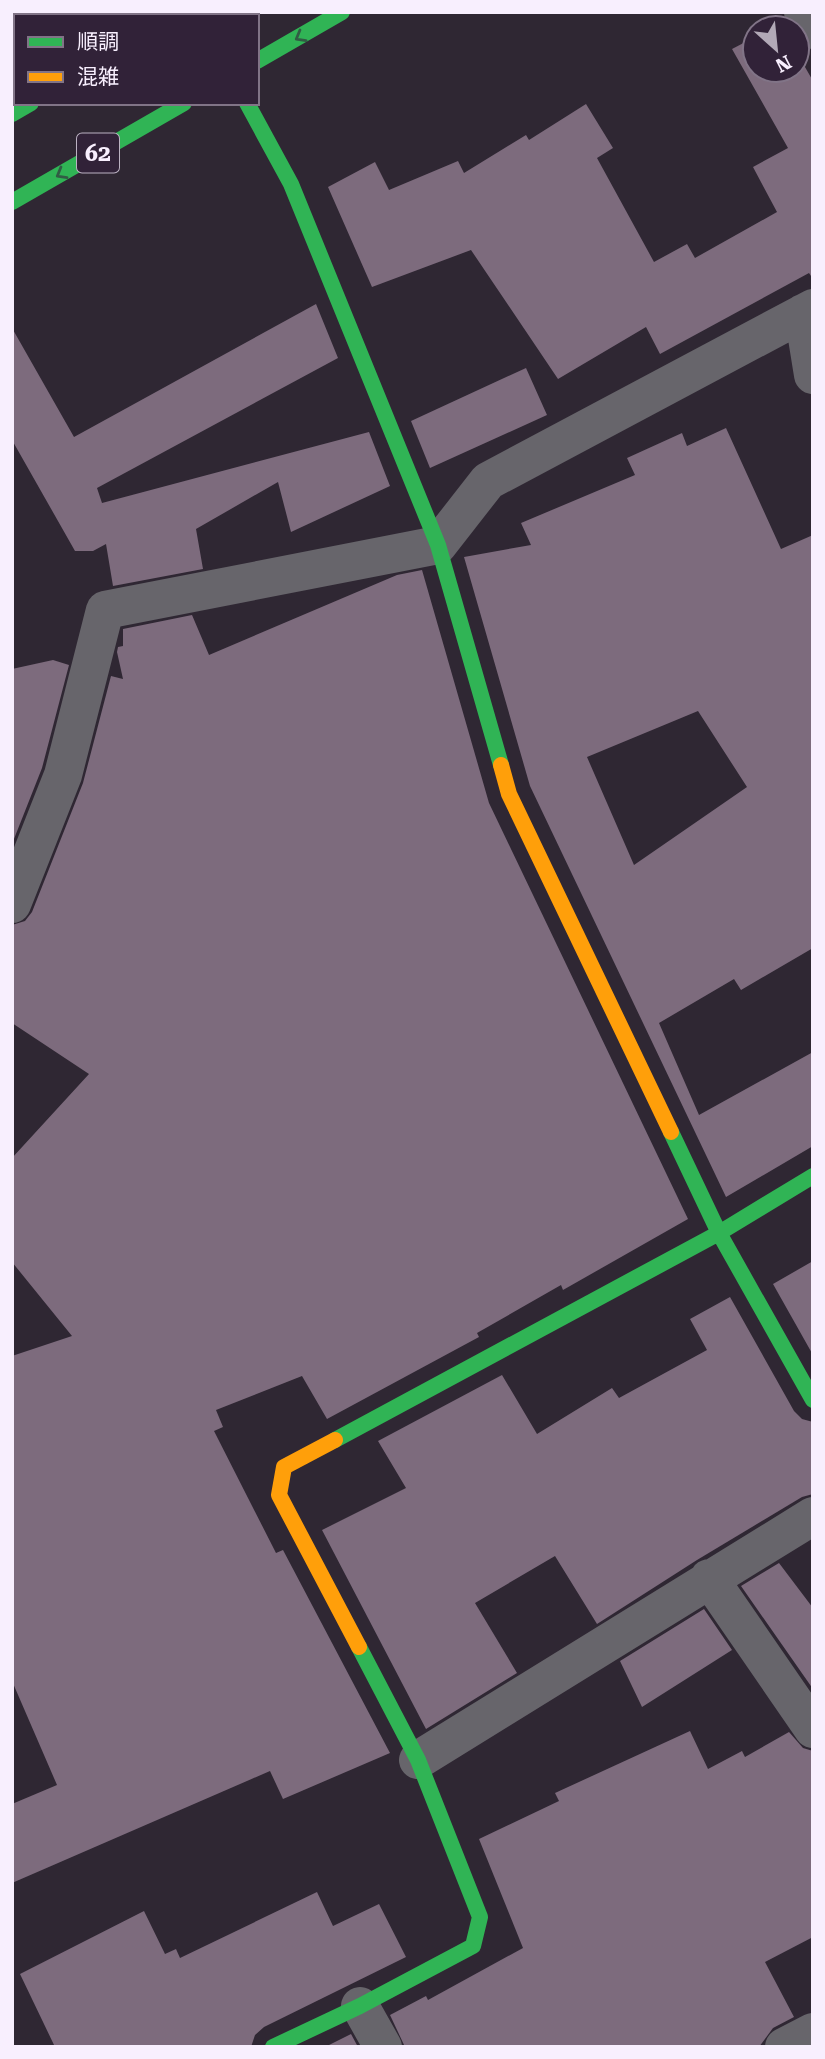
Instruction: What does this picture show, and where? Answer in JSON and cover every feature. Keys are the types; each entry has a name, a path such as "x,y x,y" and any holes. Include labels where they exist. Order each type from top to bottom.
{"street":[{"path":"259,60 342,12"},
{"path":"803,12 813,30"},
{"path":"12,114 28,105"},
{"name":"62","path":"12,202 181,105"},
{"path":"248,105 291,184 438,545 509,794 719,1233 813,1400"},
{"path":"12,904 63,775 105,610 438,545 488,481 808,311 813,375"},
{"path":"273,2047 360,2006 472,1947 480,1917 418,1760 279,1495 284,1467 719,1233 813,1176"},
{"path":"418,1760 813,1516"},
{"path":"709,1578 813,1730"},
{"path":"360,2006 383,2047"},
{"path":"784,2047 813,2032"}],"building":[{"path":"741,44 741,65 732,49"},
{"path":"811,78 813,279 809,273 660,354 646,327 558,379 471,250 372,287 328,187 375,162 389,190 458,161 464,173 526,135 529,140 586,104 613,148 597,158 654,262 687,244 695,258 777,212 753,167 788,148 752,84 811,84"},
{"path":"316,304 338,358 97,488 102,503 369,432 390,486 291,532 278,482 196,529 203,569 113,586 106,544 93,551 75,551 12,440 12,328 74,437"},
{"path":"526,368 547,415 430,468 411,421"},
{"path":"726,428 781,549 813,535 813,948 741,990 734,979 659,1023 699,1115 813,1052 813,1146 726,1197 530,786 464,557 531,545 521,523 635,475 627,458 682,433 687,446","holes":["698,711 747,787 634,865 587,757"]},
{"path":"422,570 489,803 688,1219 563,1290 561,1285 477,1333 479,1337 327,1419 302,1376 216,1410 223,1427 214,1431 276,1553 283,1550 390,1753 283,1799 270,1771 12,1883 12,1804 57,1785 12,1681 12,1356 72,1336 12,1262 12,1158 89,1074 12,1023 12,925 25,921 32,912 83,783 111,676 123,679 117,652 118,647 123,646 123,629 192,615 209,655 397,575"},
{"path":"53,660 69,665 42,768 12,844 12,669"},
{"path":"813,1261 813,1355 773,1284"},
{"path":"730,1297 794,1411 802,1419 813,1422 813,1494 802,1497 697,1560 597,1624 555,1556 475,1603 517,1673 426,1729 322,1530 406,1488 378,1441 502,1375 537,1434 612,1388 619,1398 707,1350 690,1319"},
{"path":"779,1563 813,1608 813,1689 741,1586"},
{"path":"704,1609 732,1650 642,1707 620,1661"},
{"path":"690,1731 708,1769 742,1751 745,1757 789,1732 803,1748 813,1751 813,1937 765,1962 794,2017 773,2028 759,2047 405,2047 390,2015 426,1996 428,2000 523,1948 479,1839 559,1801 555,1793"},
{"path":"317,1892 333,1926 379,1904 406,1957 264,2027 255,2035 251,2047 55,2047 20,1974 144,1911 165,1954 176,1949 180,1958"},
{"path":"351,2034 358,2047 325,2047"}],"traffic: fast":[{"path":"259,60 342,12"},
{"path":"12,114 28,105"},
{"path":"12,202 181,105"},
{"path":"248,105 291,184 438,545 501,765"},
{"path":"671,1132 719,1233 813,1400"},
{"path":"335,1440 719,1233 813,1176"},
{"path":"273,2047 360,2006 473,1946 480,1917 418,1760 359,1647"}],"traffic: slow":[{"path":"501,765 509,794 671,1132"},
{"path":"335,1440 284,1467 279,1495 359,1647"}]}
